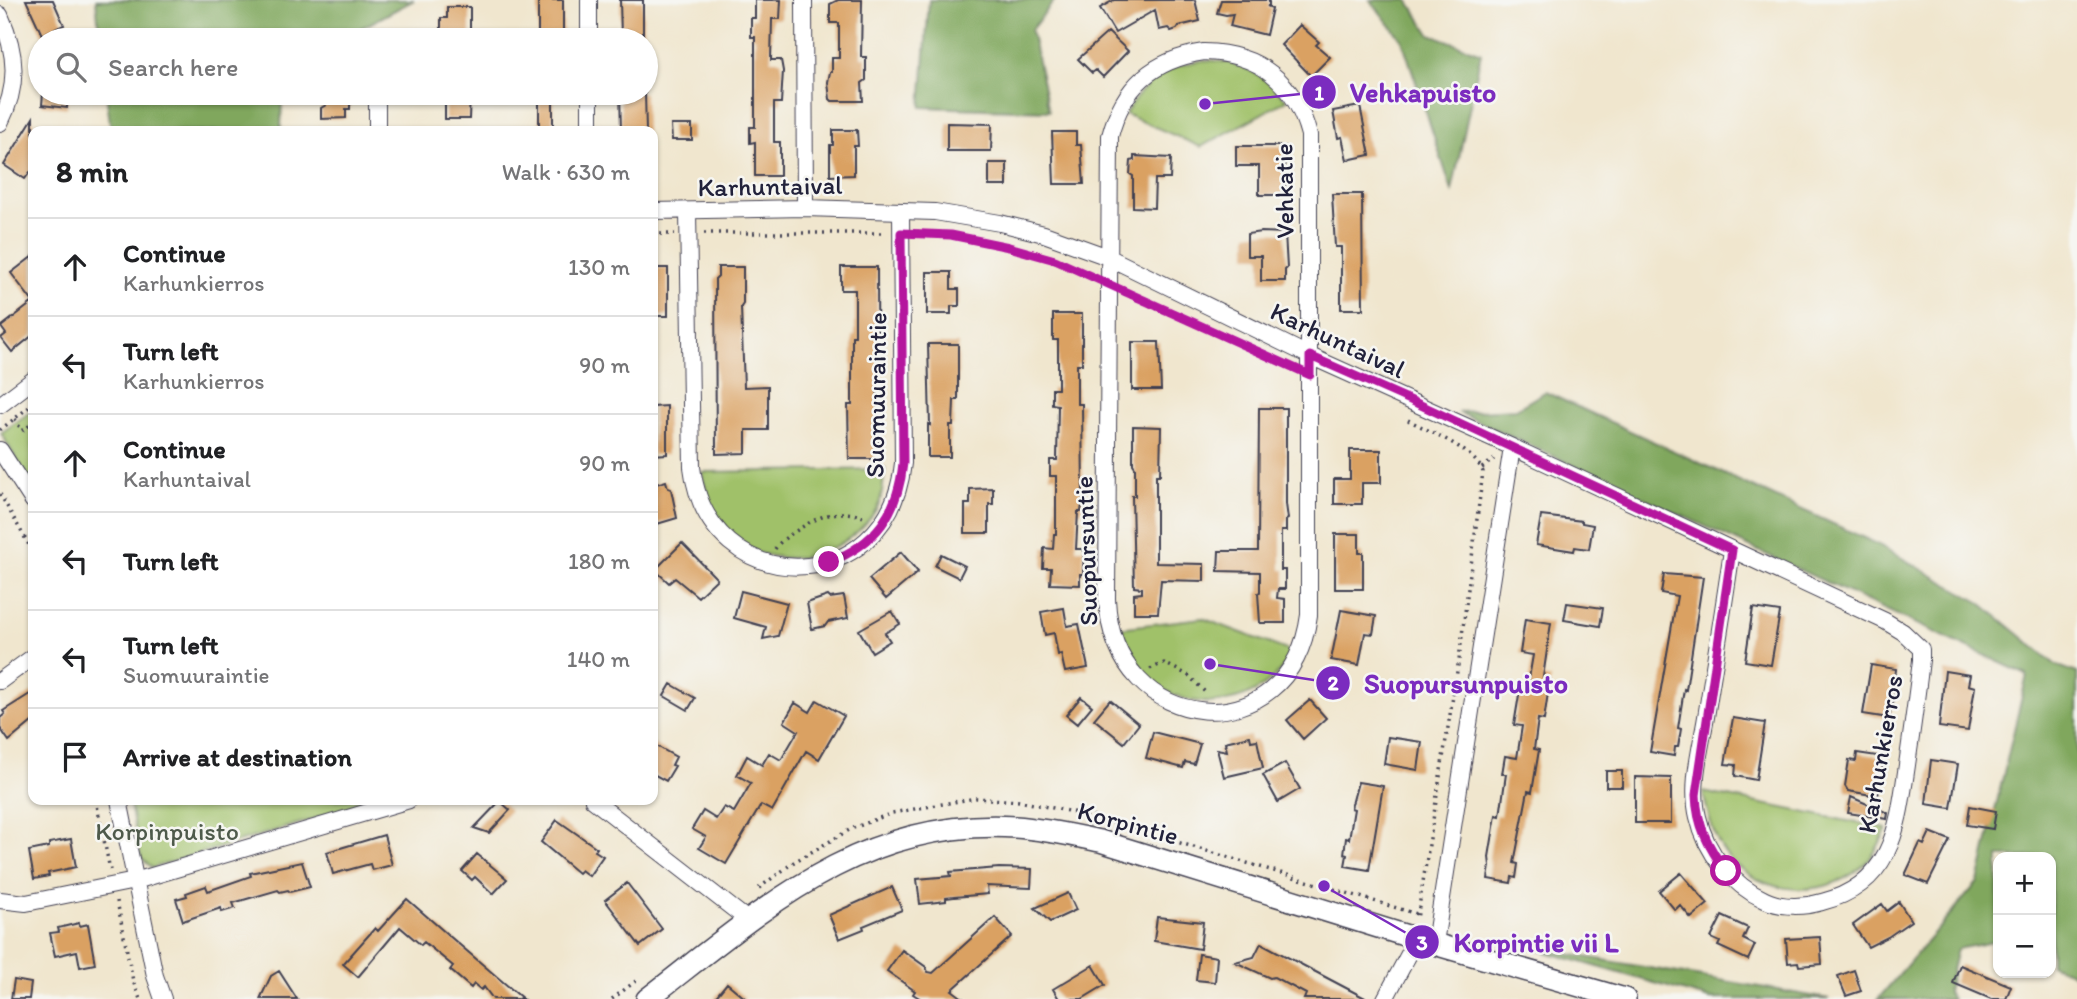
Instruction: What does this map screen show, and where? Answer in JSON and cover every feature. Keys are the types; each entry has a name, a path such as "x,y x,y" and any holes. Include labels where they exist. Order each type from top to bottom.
{"street":[{"path":"589,0 589,28"},
{"path":"804,0 805,208"},
{"path":"0,15 8,34 15,75 12,94 0,124"},
{"name":"Vehkatie","path":"1108,257 1110,136 1118,112 1131,90 1156,68 1188,55 1220,53 1252,61 1272,74 1290,91 1305,119 1309,135 1310,356"},
{"path":"377,105 377,126"},
{"path":"590,105 590,126"},
{"name":"Karhuntaival","path":"658,211 805,208 934,212 1000,223 1044,234 1108,257 1310,356 1512,447"},
{"name":"Suomuuraintie","path":"688,211 694,482 705,513 719,532 737,548 766,562 797,567 829,562 859,548 882,525 897,496 903,463 901,211"},
{"name":"Suopursuntie","path":"1108,257 1108,614 1116,644 1135,675 1152,692 1180,708 1196,711 1221,710 1245,704 1273,688 1295,662 1307,632 1310,615 1310,356"},
{"path":"0,405 28,384"},
{"path":"1385,999 1426,941 1512,447"},
{"name":"Karhunkierros","path":"1512,447 1885,621 1903,632 1921,649 1922,660 1897,830 1883,860 1873,873 1861,884 1832,900 1800,906 1768,901 1738,883 1726,871 1701,830 1697,814 1697,773 1732,550"},
{"path":"0,450 28,493"},
{"path":"0,681 28,660"},
{"path":"120,805 155,976 163,999"},
{"path":"0,900 26,903 135,881 392,805"},
{"path":"599,805 741,914"},
{"name":"Korpintie","path":"643,989 741,914 863,852 900,839 936,832 1012,827 1100,841 1625,999"}],"path":[{"path":"658,234 901,233 951,235 1009,247 1055,260 1310,375"},
{"path":"0,430 28,408"},
{"path":"1402,416 1471,455 1480,464 1483,472 1458,659 1417,914 1426,941"},
{"path":"15,419 22,431 28,427"},
{"path":"0,495 28,543"},
{"path":"766,562 779,542 815,519 838,512 855,514 882,525"},
{"path":"1135,675 1164,663 1188,675 1221,710"},
{"path":"741,914 794,862 851,829 892,813 976,798 1019,801 1087,815 1417,914"},
{"path":"616,998 643,989"}],"green space":[{"path":"96,0 414,0 362,28 99,28"},
{"path":"929,0 1055,0 1031,30 1049,111 921,107"},
{"path":"1370,0 1408,0 1430,34 1481,53 1452,191 1402,40"},
{"path":"1205,60 1240,66 1260,76 1287,100 1201,147 1125,114 1140,92 1158,76 1179,66"},
{"path":"108,105 282,105 281,126 110,126"},
{"path":"1545,392 1877,544 1981,603 2056,665 2077,673 2077,976 2056,966 2056,852 1993,852 1993,942 1957,949 1947,992 1952,999 1878,999 1978,882 2027,675 1458,412 1516,409"},
{"path":"28,414 28,479 1,433"},
{"path":"885,469 880,502 859,530 818,554 787,558 757,552 732,535 712,506 702,472"},
{"path":"1202,618 1292,652 1279,671 1263,686 1245,696 1203,702 1183,698 1163,689 1145,675 1133,659 1118,628"},
{"path":"1703,792 1887,829 1871,858 1852,874 1815,888 1775,886 1740,868 1725,853 1714,831"},
{"name":"Korpinpuisto","path":"130,805 360,805 152,868 141,858"},
{"path":"1528,947 1829,999 1710,999"}],"building":[{"path":"26,0 53,0 64,25 57,28 39,28"},
{"path":"538,0 563,0 563,28 538,28"},
{"path":"620,0 643,0 643,28 621,28"},
{"path":"755,0 781,0 780,19 772,19 771,60 781,60 783,71 781,103 774,103 774,142 780,142 780,176 755,176 755,142 750,143 750,127 755,127 755,37 751,37 751,18 755,18"},
{"path":"838,0 862,0 861,57 866,57 866,80 862,83 863,101 830,99 828,82 832,72 832,58 839,58 839,23 830,23 830,4"},
{"path":"1114,0 1195,0 1200,21 1179,26 1171,31 1168,28 1159,30 1155,10 1115,33 1100,8"},
{"path":"1221,0 1269,0 1267,6 1272,8 1266,35 1230,26 1233,14 1217,13"},
{"path":"447,7 470,7 470,28 441,28 441,18 447,18"},
{"path":"1300,25 1319,42 1316,45 1330,57 1311,76 1281,45"},
{"path":"1108,32 1128,51 1103,77 1096,70 1092,73 1078,59"},
{"path":"42,105 67,105 67,108"},
{"path":"326,105 350,105 350,109 346,109 346,118 321,119 321,108"},
{"path":"445,105 470,105 469,119 445,119"},
{"path":"539,105 553,105 553,126 539,126"},
{"path":"620,105 645,105 646,126 621,126"},
{"path":"1360,106 1370,155 1347,160 1342,137 1338,138 1333,111"},
{"path":"947,123 992,124 991,151 947,151"},
{"path":"671,125 692,125 692,140 672,140"},
{"path":"28,126 28,175 25,179 4,165"},
{"path":"833,130 857,130 854,175 830,176"},
{"path":"1052,132 1076,132 1076,145 1081,145 1084,184 1054,184"},
{"path":"1236,146 1285,146 1285,195 1259,195 1259,166 1236,166"},
{"path":"1134,156 1171,158 1170,179 1155,179 1154,208 1133,207 1133,176 1130,174"},
{"path":"989,163 1007,163 1007,186 989,186"},
{"path":"1332,194 1362,194 1363,309 1341,309 1341,247 1335,247"},
{"path":"1285,233 1285,281 1261,281 1261,256 1247,256 1247,234"},
{"path":"28,260 28,295 11,273"},
{"path":"718,267 743,267 741,307 744,387 768,386 768,430 746,430 746,453 716,454 715,279 718,276"},
{"path":"841,267 877,267 878,459 849,459 848,405 852,405 855,290 841,290"},
{"path":"658,268 668,268 668,316 658,316"},
{"path":"927,272 951,272 951,289 959,289 959,306 951,306 951,314 927,314"},
{"path":"28,306 28,339 12,352 1,338 6,334 1,327"},
{"path":"1053,314 1082,314 1082,364 1077,364 1077,404 1082,404 1083,497 1081,512 1078,512 1076,549 1084,549 1080,585 1050,584 1051,568 1043,568 1044,548 1053,549 1056,534 1056,476 1050,476 1050,460 1057,460 1058,405 1052,404 1052,389 1058,389 1058,340 1053,340"},
{"path":"1132,342 1159,342 1161,390 1132,390"},
{"path":"928,344 958,344 958,400 954,400 953,425 950,425 950,457 928,457"},
{"path":"667,406 667,454 658,455 658,407"},
{"path":"1259,408 1286,408 1288,519 1286,531 1281,531 1281,570 1285,570 1285,589 1278,589 1277,598 1285,599 1285,623 1260,623 1260,572 1218,571 1219,551 1258,551"},
{"path":"1133,426 1161,427 1160,475 1156,475 1156,563 1204,564 1204,581 1161,580 1158,613 1134,613 1134,594 1142,593 1142,588 1134,587"},
{"path":"1350,450 1381,450 1381,483 1362,483 1362,504 1334,504 1334,479 1350,479"},
{"path":"666,481 671,489 677,518 658,524 658,483"},
{"path":"993,488 993,504 989,504 989,533 965,533 965,504 970,504 970,489"},
{"path":"1541,516 1593,525 1589,549 1575,547 1574,551 1536,545"},
{"path":"1335,534 1359,534 1359,553 1363,553 1363,589 1335,589"},
{"path":"682,543 717,579 698,597 675,578 669,583 658,573 658,567"},
{"path":"901,552 918,572 886,599 869,579"},
{"path":"941,554 965,566 959,578 935,566"},
{"path":"1664,574 1703,577 1678,728 1681,729 1674,756 1650,752 1677,596 1661,593"},
{"path":"741,591 787,603 778,636 763,639 766,627 734,618"},
{"path":"828,596 844,596 848,618 812,629 807,603"},
{"path":"1567,603 1603,608 1600,626 1564,620"},
{"path":"1064,608 1067,626 1079,624 1088,668 1065,672 1061,654 1058,655 1054,633 1045,635 1041,612"},
{"path":"1753,608 1780,612 1771,665 1745,661"},
{"path":"1341,610 1376,616 1373,634 1365,633 1359,665 1331,660"},
{"path":"892,611 900,624 885,633 890,641 872,652 859,630"},
{"path":"1525,619 1551,623 1543,677 1550,679 1544,720 1538,719 1534,749 1539,750 1532,792 1528,791 1514,863 1518,864 1516,878 1512,877 1511,883 1488,879 1489,857 1496,815 1500,816 1506,774 1502,774 1505,756 1517,758 1522,726 1514,725 1520,689 1527,690 1533,655 1520,653"},
{"path":"1871,665 1896,669 1896,689 1889,718 1863,714"},
{"path":"1945,671 1970,675 1968,685 1975,687 1968,731 1939,727"},
{"path":"671,684 695,698 688,710 664,696"},
{"path":"28,695 28,725 9,741 0,728 0,718 5,714 3,711"},
{"path":"1081,697 1092,706 1077,724 1066,715"},
{"path":"817,700 844,716 819,759 806,751 772,811 761,805 726,864 699,848 706,837 692,829 703,811 716,819 724,807 734,812 751,783 737,775 747,756 762,765 769,753 781,760 798,731 784,722 795,703 810,712"},
{"path":"1110,700 1139,724 1124,743 1094,719"},
{"path":"1310,700 1326,718 1303,739 1287,720"},
{"path":"1733,718 1765,723 1756,780 1735,776 1736,765 1725,764"},
{"path":"1153,732 1200,744 1194,764 1185,762 1183,768 1146,758"},
{"path":"1250,736 1251,741 1257,740 1263,768 1224,777 1217,749 1227,751 1225,742"},
{"path":"1388,737 1422,742 1418,770 1384,764"},
{"path":"658,747 676,757 672,765 675,766 666,781 658,777"},
{"path":"1857,753 1884,757 1878,796 1848,791 1845,786 1849,760 1856,761"},
{"path":"1931,760 1958,764 1951,808 1926,804"},
{"path":"1285,763 1300,789 1278,802 1263,775"},
{"path":"1606,771 1622,771 1622,787 1606,787"},
{"path":"1635,777 1671,778 1671,823 1635,823"},
{"path":"1358,782 1383,786 1369,870 1345,866 1346,838 1349,839 1354,809 1351,808"},
{"path":"1851,797 1888,813 1887,819 1848,813"},
{"path":"496,805 504,805 510,810 489,833 474,828"},
{"path":"1970,806 1996,811 1993,829 1967,825"},
{"path":"557,820 597,848 595,851 603,856 589,876 581,870 578,873 541,842"},
{"path":"1930,832 1950,840 1928,884 1905,875 1920,843 1924,845"},
{"path":"384,835 392,865 372,870 370,864 333,874 327,852"},
{"path":"71,839 76,867 34,879 29,851 49,847 49,843"},
{"path":"477,854 507,879 493,894 475,877 472,880 462,871"},
{"path":"302,862 310,887 290,892 278,890 233,903 235,908 222,912 221,908 183,921 176,899 187,896 186,893 206,886 208,891 251,876 250,873"},
{"path":"999,868 1032,869 1031,888 987,886 988,894 946,898 946,901 920,904 917,879 951,876 950,872"},
{"path":"1681,873 1708,904 1691,918 1680,905 1675,910 1659,891"},
{"path":"627,883 662,929 640,946 605,900"},
{"path":"892,887 902,910 839,939 829,915"},
{"path":"1068,893 1076,910 1050,922 1035,908"},
{"path":"407,899 523,999 493,999 484,987 481,990 474,984 471,988 450,970 453,966 424,942 421,945 400,927 358,977 343,964 375,928 378,931"},
{"path":"1899,902 1911,921 1868,947 1853,925 1882,904 1887,911"},
{"path":"1722,916 1748,928 1743,939 1755,945 1748,960 1718,946 1720,942 1711,938"},
{"path":"995,917 1012,936 952,990 964,999 921,999 913,994 915,991 887,971 902,950 926,967 928,972 933,973"},
{"path":"1157,917 1203,922 1200,949 1154,941"},
{"path":"79,923 80,926 88,924 95,964 80,967 77,951 55,956 50,933 59,932 58,928"},
{"path":"1820,937 1822,964 1799,966 1798,962 1788,963 1786,939"},
{"path":"1261,943 1367,999 1304,999 1306,994 1274,977 1270,978 1235,962 1254,957"},
{"path":"1199,954 1217,957 1215,982 1196,980"},
{"path":"1093,965 1105,985 1082,999 1059,999 1053,989"},
{"path":"1960,965 2011,986 2006,999 1991,999 1953,983"},
{"path":"1854,970 1861,991 1846,996 1838,976"},
{"path":"279,971 297,999 260,999 271,976"},
{"path":"14,980 31,983 29,999 11,999"},
{"path":"727,983 746,999 714,999"}],"place":[{"name":"Vehkapuisto","path":"1205,104"},
{"name":"Suopursunpuisto","path":"1210,664"},
{"name":"Korpintie vii L","path":"1324,886"}],"route":[{"path":"829,562 859,548 882,525 891,511 901,480 901,233 951,235 1055,260 1310,375 1310,356 1732,550 1697,773 1696,795 1701,830 1726,871"}]}
